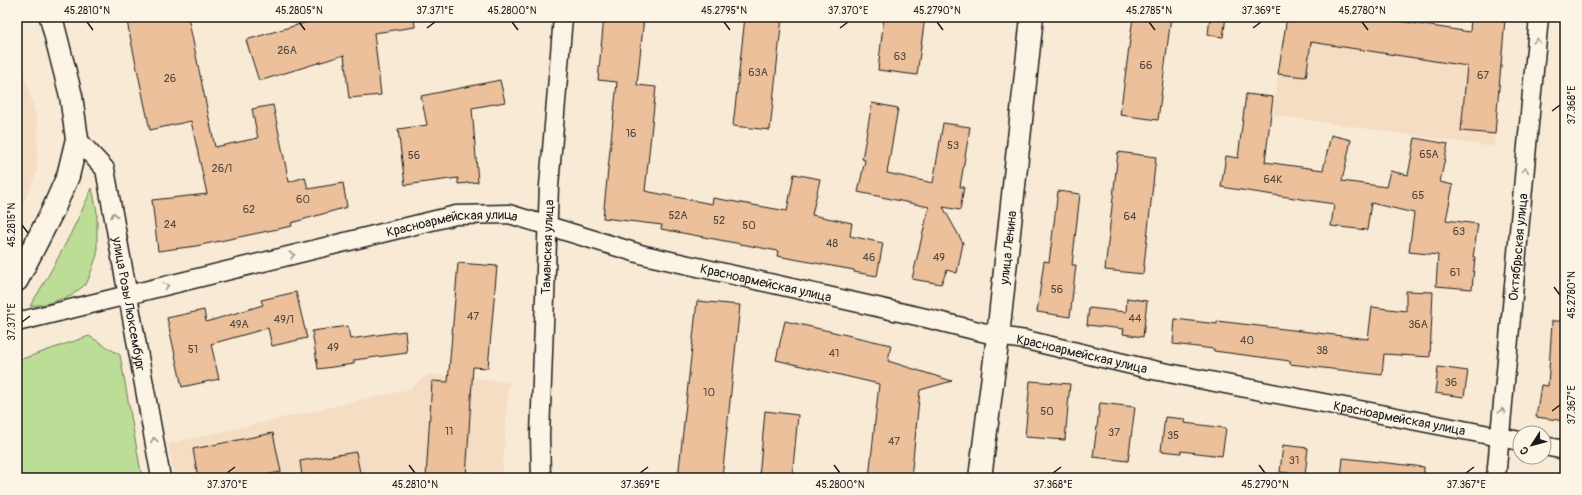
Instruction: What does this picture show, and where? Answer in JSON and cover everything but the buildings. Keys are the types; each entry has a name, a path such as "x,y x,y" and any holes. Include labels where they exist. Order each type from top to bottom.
{"street":[{"path":"17,280 53,210 68,176 77,139 71,96 51,17"},
{"name":"Таманская улица","path":"542,478 540,435 547,225 563,17"},
{"name":"улица Ленина","path":"980,478 998,336 1032,17"},
{"name":"Октябрьская улица","path":"1496,478 1539,17"},
{"name":"улица Розы Люксембург","path":"77,139 105,169 161,478"},
{"name":"Красноармейская улица","path":"17,322 456,215 509,214 644,255 926,318 998,336 1026,340 1153,370 1512,440"},
{"path":"1552,448 1565,450"}],"shaded area":[{"path":"1287,17 1373,17 1470,32 1471,17 1505,19 1494,147 1272,115"},
{"path":"17,46 38,124 37,171 17,220"},
{"path":"428,374 509,382 502,478 175,478 168,444 410,389"}],"green space":[{"path":"92,188 97,212 97,255 87,283 71,296 46,304 30,306 63,248"},
{"path":"89,336 120,355 142,478 17,478 17,363 19,360"}]}
